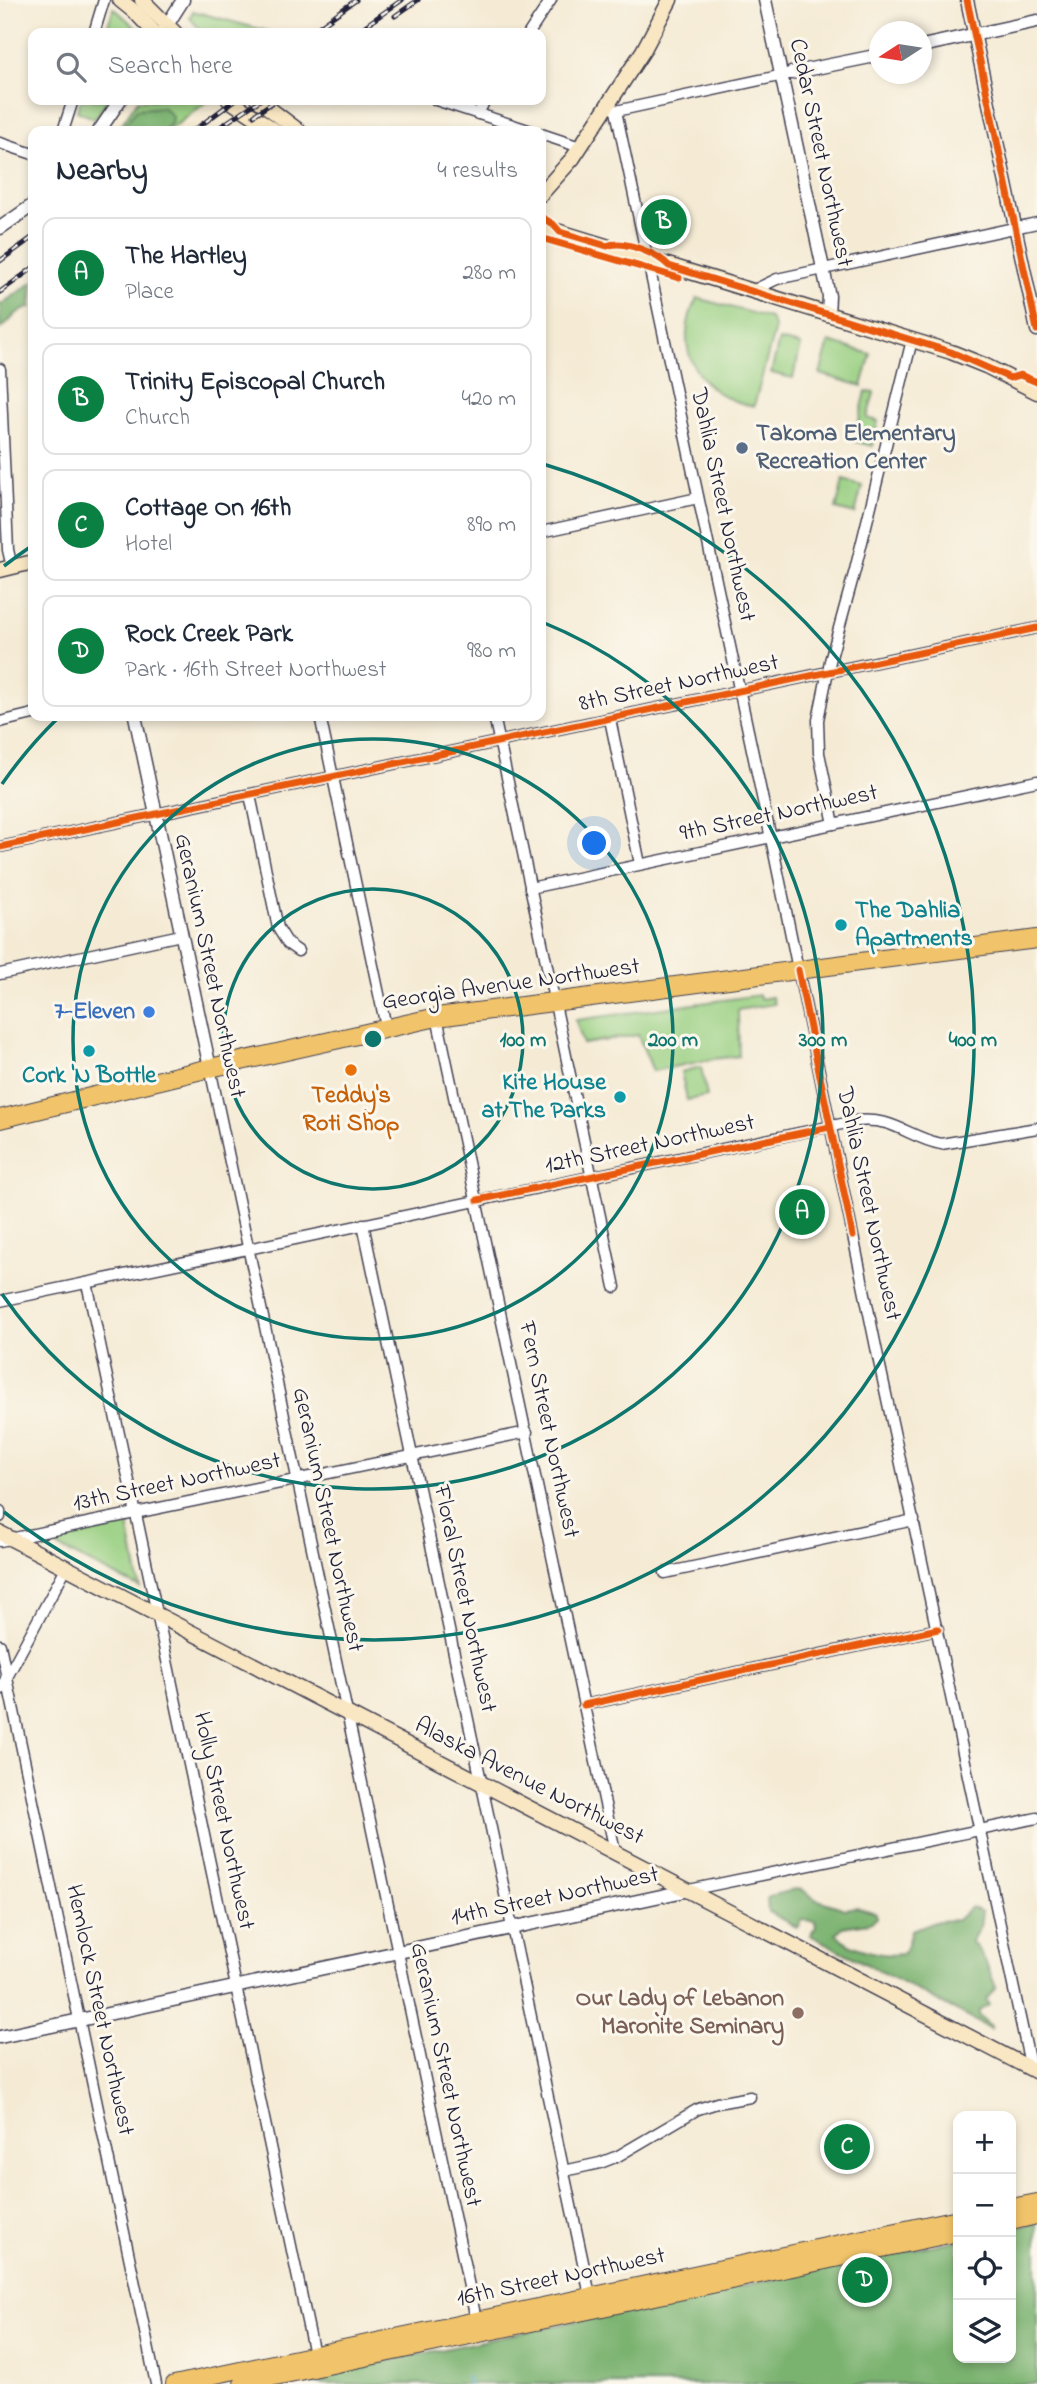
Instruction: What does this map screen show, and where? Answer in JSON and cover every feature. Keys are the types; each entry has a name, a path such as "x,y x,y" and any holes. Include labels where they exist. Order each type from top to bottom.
{"highway":[{"name":"Georgia Avenue Northwest","path":"0,1119 437,1017 1037,939"}],"main road":[{"path":"120,0 160,28"},
{"path":"142,0 163,28"},
{"path":"546,188 612,107 670,0"},
{"path":"237,105 268,126"},
{"path":"265,105 292,126"},
{"path":"546,228 975,361 1037,392"},
{"path":"6,569 28,563"},
{"name":"Alaska Avenue Northwest","path":"4,1538 347,1713 1034,2071"},
{"path":"1016,2206 1037,2202"},
{"path":"1016,2221 1037,2216"},
{"name":"16th Street Northwest","path":"592,2303 953,2219"},
{"name":"16th Street Northwest","path":"174,2384 239,2379 592,2303 953,2234"}],"street":[{"path":"96,28 104,0"},
{"path":"167,28 183,0"},
{"path":"532,28 551,0"},
{"name":"Cedar Street Northwest","path":"765,0 786,74 829,296 828,314"},
{"path":"967,0 1037,330"},
{"path":"932,44 1037,21"},
{"path":"612,107 869,56"},
{"path":"65,126 71,105"},
{"path":"103,126 117,105"},
{"path":"451,105 515,126"},
{"path":"478,114 482,105"},
{"name":"Dahlia Street Northwest","path":"612,107 648,260 830,1126 1034,2071"},
{"path":"546,136 580,147"},
{"path":"0,143 28,152"},
{"path":"0,228 28,208"},
{"path":"752,291 777,279 1037,223"},
{"path":"834,824 817,731 828,673 912,340"},
{"path":"0,369 8,550 6,569"},
{"path":"546,531 698,498"},
{"name":"8th Street Northwest","path":"0,847 1037,628"},
{"path":"0,722 28,716"},
{"path":"610,719 640,864"},
{"name":"Geranium Street Northwest","path":"136,721 477,2327"},
{"path":"321,721 387,1027"},
{"path":"495,721 615,1287"},
{"name":"9th Street Northwest","path":"530,888 1037,781"},
{"path":"250,795 278,928 288,944 298,951"},
{"path":"0,974 181,935"},
{"name":"Fern Street Northwest","path":"437,1017 615,1852"},
{"name":"12th Street Northwest","path":"0,1301 856,1121 881,1121 927,1141 946,1144 1037,1128"},
{"name":"Floral Street Northwest","path":"363,1224 592,2303"},
{"name":"Holly Street Northwest","path":"88,1283 315,2361"},
{"name":"13th Street Northwest","path":"4,1538 527,1432"},
{"path":"0,1511 0,1517"},
{"path":"664,1573 914,1520"},
{"path":"0,1690 66,1568"},
{"path":"584,1705 938,1629"},
{"name":"Hemlock Street Northwest","path":"0,1645 156,2384"},
{"name":"14th Street Northwest","path":"0,2037 1037,1818"},
{"path":"564,2171 611,2160 698,2109 750,2097"}],"green space":[{"path":"114,8 136,28 107,28"},
{"path":"193,11 256,28 199,28 190,18"},
{"path":"79,105 104,105 95,119 77,111"},
{"path":"135,105 202,105 175,126 120,126"},
{"path":"163,107 172,116 171,124 124,126 137,109"},
{"path":"28,285 28,308 16,314 0,329 0,305"},
{"path":"697,298 770,318 775,328 754,406 735,401 718,392 695,368 687,335 689,317"},
{"path":"779,340 801,345 793,378 771,373"},
{"path":"829,342 871,354 862,386 820,374"},
{"path":"866,391 874,393 867,418 878,421 872,446 854,441"},
{"path":"843,481 862,486 855,514 836,509"},
{"path":"759,995 760,999 772,997 774,1004 738,1010 739,1056 653,1071 638,1035 583,1044 576,1020"},
{"path":"701,1067 707,1096 687,1100 681,1072"},
{"path":"128,1524 140,1588 50,1543"},
{"path":"796,1889 845,1909 857,1907 876,1913 876,1918 869,1923 842,1927 836,1934 858,1948 885,1954 902,1954 906,1950 911,1930 938,1921 957,1920 971,1907 982,1912 980,1926 971,1942 983,1957 996,1987 986,2000 989,2005 979,2011 979,2016 991,2029 810,1935 816,1927 815,1921 802,1920 798,1928 768,1912 769,1896"},
{"path":"1037,2223 1037,2384 279,2384 953,2241 953,2363 1016,2363 1016,2228"}],"waterway":[{"path":"467,2376 469,2384"}],"railway":[{"path":"317,28 356,0"},
{"path":"362,28 402,0"},
{"path":"395,16 418,0"},
{"path":"200,126 228,105"},
{"path":"221,126 253,105"},
{"path":"254,115 269,105"},
{"path":"0,261 28,241"},
{"path":"0,292 28,272"}],"cycle path":[{"path":"967,0 1037,330"},
{"path":"546,220 560,232 607,246 631,246 657,257 669,266 951,352 1010,378 1020,375 1037,382"},
{"path":"546,239 679,278"},
{"path":"0,847 1037,628"},
{"path":"798,970 853,1236"},
{"path":"478,1200 830,1127"},
{"path":"584,1705 938,1629"}],"place":[{"name":"Trinity Episcopal Church","path":"664,222"},
{"name":"Takoma Elementary Recreation Center","path":"742,448"},
{"name":"The Dahlia Apartments","path":"841,925"},
{"name":"7-Eleven","path":"149,1012"},
{"name":"Cork 'N Bottle","path":"89,1051"},
{"name":"Teddy's Roti Shop","path":"351,1070"},
{"name":"Kite House at The Parks","path":"620,1097"},
{"name":"The Hartley","path":"802,1212"},
{"name":"Our Lady of Lebanon Maronite Seminary","path":"798,2013"},
{"name":"Cottage On 16th","path":"847,2147"},
{"name":"Rock Creek Park","path":"865,2280"}]}
